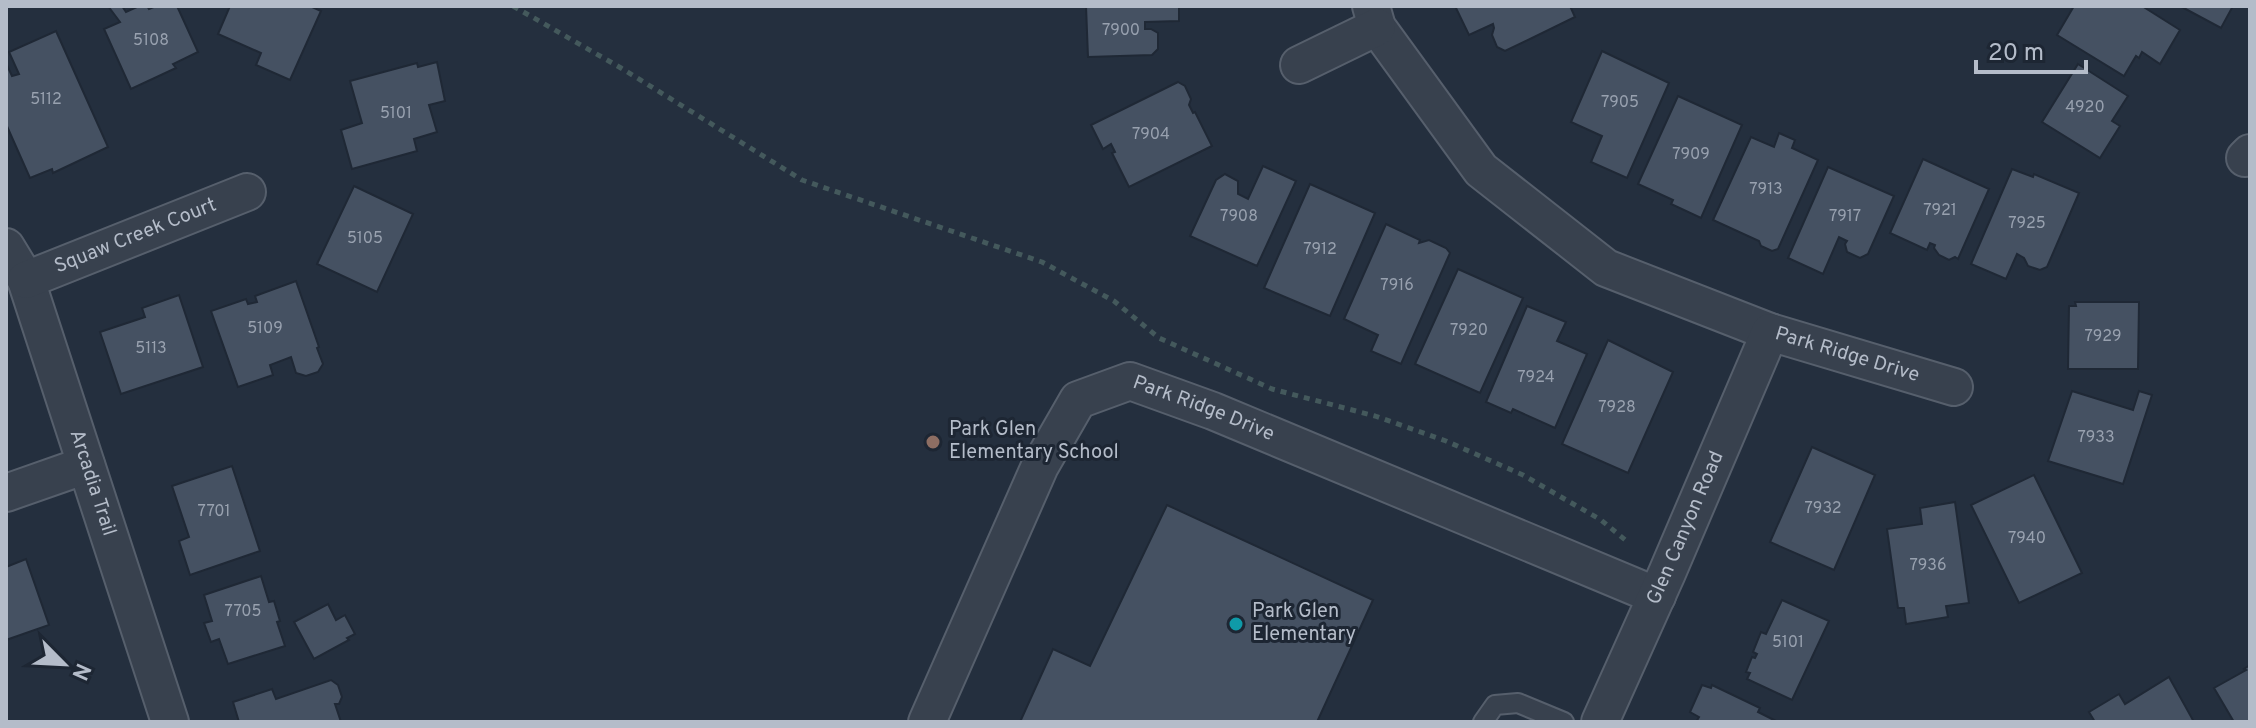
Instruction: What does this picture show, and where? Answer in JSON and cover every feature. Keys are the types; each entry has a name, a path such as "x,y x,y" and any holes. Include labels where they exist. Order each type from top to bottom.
{"street":[{"name":"Park Ridge Drive","path":"1299,65 1374,16 1481,170 1606,268 1770,332 1954,387"},
{"name":"Squaw Creek Court","path":"26,280 247,192"},
{"name":"Arcadia Trail","path":"6,247 26,280 170,722"},
{"name":"Glen Canyon Road","path":"1600,722 1770,332"},
{"name":"Park Ridge Drive","path":"927,722 1040,466 1078,400 1130,381 1662,584"},
{"path":"6,493 86,465"}],"lane":[{"path":"1483,722 1495,705 1518,703 1564,722"}],"path":[{"path":"513,6 621,68 802,180 1042,262 1114,301 1159,338 1272,389 1375,416 1446,441 1523,475 1601,520 1662,584"}],"building":[{"path":"108,6 122,6 126,12 139,6 149,9 177,6 198,52 173,64 176,68 131,89 104,29 120,22"},
{"path":"230,6 310,6 321,11 290,80 256,65 261,53 218,34"},
{"path":"1086,6 1179,6 1179,21 1145,22 1145,29 1158,33 1158,49 1152,55 1088,57"},
{"path":"1455,6 1570,6 1575,17 1505,51 1497,47 1492,35 1493,24 1469,35"},
{"path":"2074,6 2142,6 2180,30 2160,64 2142,52 2124,76 2057,35"},
{"path":"2180,6 2233,6 2221,28"},
{"path":"56,31 108,147 53,173 52,169 30,178 6,124 6,63 12,76 19,74 9,52"},
{"path":"1602,51 1669,83 1627,178 1591,162 1602,136 1571,122"},
{"path":"437,62 445,101 429,105 437,132 414,139 417,151 352,169 341,130 362,123 350,81 417,63 418,67"},
{"path":"2078,64 2128,96 2112,121 2120,126 2100,158 2042,122"},
{"path":"1178,82 1185,86 1191,99 1189,105 1212,146 1129,187 1112,153 1115,152 1111,144 1103,149 1091,125"},
{"path":"1678,96 1742,125 1701,218 1671,204 1673,200 1638,184"},
{"path":"1779,133 1795,140 1792,148 1818,160 1778,249 1772,251 1761,246 1759,241 1713,220 1751,137 1774,147"},
{"path":"1923,159 1989,189 1958,259 1949,260 1939,255 1935,245 1930,243 1927,250 1890,233"},
{"path":"1263,166 1296,181 1257,266 1190,236 1216,180 1225,174 1238,181 1238,194 1248,199"},
{"path":"1828,167 1894,196 1868,254 1860,258 1847,252 1847,241 1839,237 1823,274 1788,258"},
{"path":"2012,169 2033,177 2034,174 2079,193 2047,267 2040,270 2028,266 2024,258 2017,254 2006,279 1971,264"},
{"path":"1310,184 1375,213 1330,316 1264,288"},
{"path":"354,186 413,214 377,292 317,264"},
{"path":"1386,224 1420,240 1419,243 1429,240 1450,253 1401,364 1371,351 1378,335 1344,319"},
{"path":"1458,269 1523,298 1480,393 1415,364"},
{"path":"296,281 323,364 318,372 306,376 296,373 291,357 270,365 273,375 238,387 211,311 246,299 248,304 257,302 255,296"},
{"path":"179,295 203,367 121,394 100,332 145,317 142,308"},
{"path":"2075,302 2139,302 2138,369 2068,369 2069,306 2076,306"},
{"path":"1527,306 1566,322 1557,341 1587,354 1555,428 1513,409 1511,413 1486,402"},
{"path":"1608,340 1673,372 1628,473 1562,444"},
{"path":"2072,391 2133,410 2139,391 2152,395 2123,484 2048,461"},
{"path":"1812,447 1875,475 1834,570 1770,542"},
{"path":"232,466 260,551 190,575 179,541 189,537 172,486"},
{"path":"2034,475 2082,573 2019,603 1971,505"},
{"path":"1955,502 1969,603 1946,606 1948,617 1906,624 1904,608 1898,608 1887,529 1922,524 1920,508"},
{"name":"Park Glen Elementary","path":"1167,505 1373,600 1317,722 1020,722 1053,649 1090,666"},
{"path":"26,559 49,625 6,640 6,567"},
{"path":"261,576 269,602 274,601 285,646 228,664 219,639 211,642 204,623 212,621 204,595"},
{"path":"1782,600 1829,621 1792,700 1747,679 1750,673 1746,672 1752,657 1755,658 1757,654 1753,652 1761,632 1766,634"},
{"path":"328,604 336,620 345,615 355,634 314,659 294,622"},
{"path":"2250,665 2250,722 2234,722 2214,688"},
{"path":"2169,677 2194,722 2095,722 2089,712 2119,694 2125,704"},
{"path":"331,680 338,685 342,697 339,704 335,704 341,722 239,722 233,702 272,689 276,699"},
{"path":"1702,685 1711,688 1712,685 1760,708 1758,712 1778,722 1696,722 1699,717 1690,712"}],"place":[{"name":"Park Glen Elementary School","path":"933,442"},
{"name":"Park Glen Elementary","path":"1236,624"}]}
